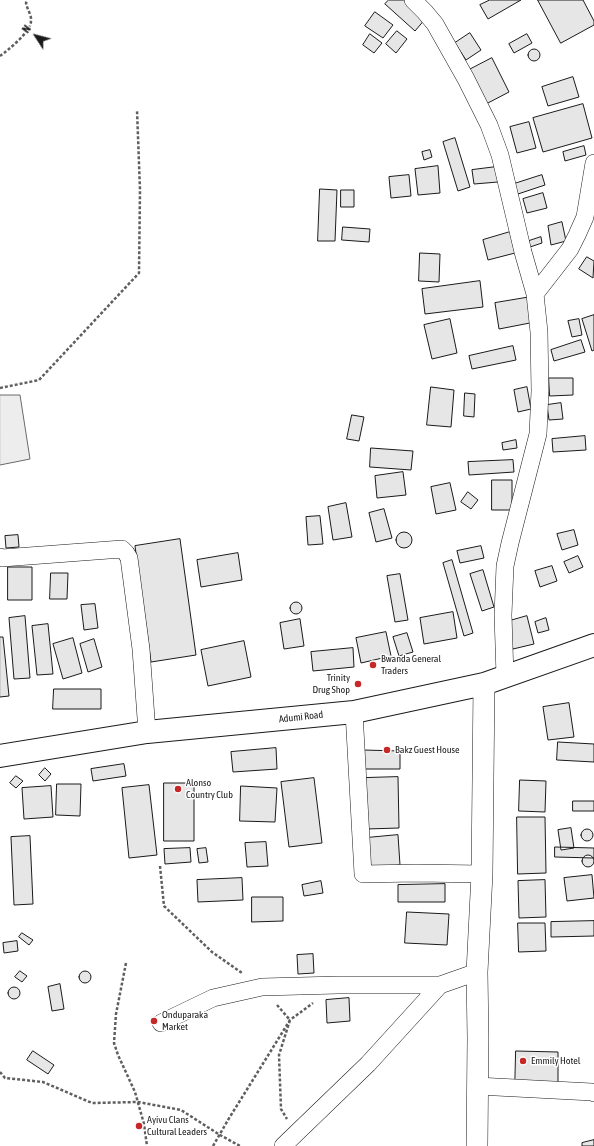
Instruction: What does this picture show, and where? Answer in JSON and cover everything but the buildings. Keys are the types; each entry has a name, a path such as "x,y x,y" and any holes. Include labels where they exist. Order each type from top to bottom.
{"main road":[{"name":"Adumi Road","path":"0,756 147,732 354,712 484,684 594,645"}],"street":[{"path":"413,0 435,24 466,79 489,125 500,155 522,252 535,294 539,332 540,392 538,434 505,566 503,615 505,676"},
{"path":"535,294 570,249 577,235 585,217 594,164"},
{"path":"0,557 122,549 126,553 129,558 141,649 147,732"},
{"path":"477,1146 477,972 482,874 484,684"},
{"path":"354,712 363,874 482,874"},
{"path":"161,1023 213,998 262,987 440,985 477,972"},
{"path":"283,1146 368,1064 440,985"},
{"path":"477,1086 594,1093"}],"path":[{"path":"0,56 16,43 30,25 32,20 26,3 27,0"},
{"path":"0,388 39,380 139,273 140,190 137,110"},
{"path":"126,963 116,1014 114,1043 135,1092 144,1124 148,1146"},
{"path":"213,1146 290,1020 338,985"},
{"path":"0,1072 5,1078 43,1082 92,1102 138,1102 181,1110 240,1146"}],"shaded area":[{"path":"0,395 20,395 30,459 0,465"}],"place":[{"name":"Bwanda General Traders","path":"373,665"},
{"name":"Trinity Drug Shop","path":"358,684"},
{"name":"Bakz Guest House","path":"387,750"},
{"name":"Alonso Country Club","path":"178,789"},
{"name":"Onduparaka Market","path":"154,1021"},
{"name":"Emmily Hotel","path":"523,1061"},
{"name":"Ayivu Clans Cultural Leaders","path":"139,1126"}]}
